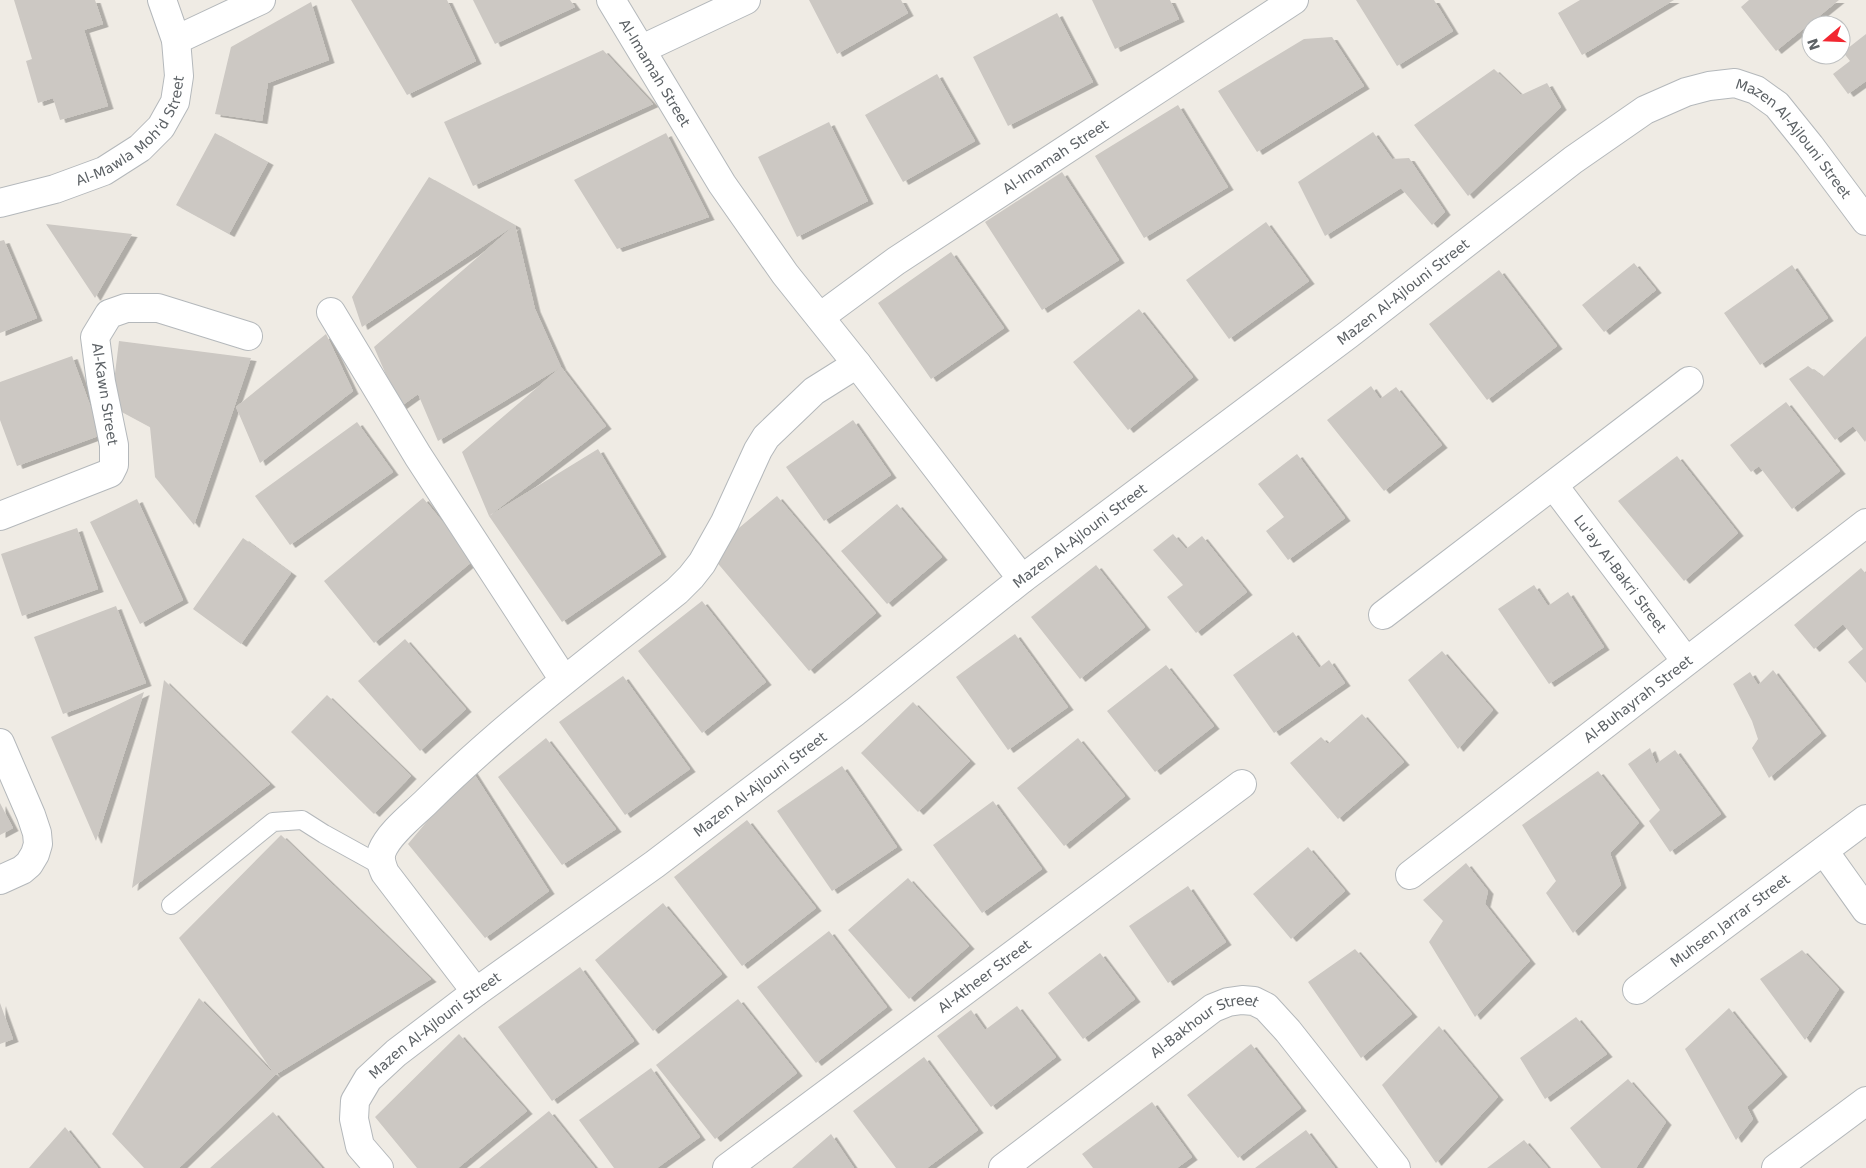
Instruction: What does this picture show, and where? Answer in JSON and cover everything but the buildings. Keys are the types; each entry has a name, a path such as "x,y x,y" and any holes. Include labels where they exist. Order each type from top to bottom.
{"street":[{"name":"Al-Mawla Moh'd Street","path":"0,203 55,189 104,172 140,148 161,127 175,102 179,76 176,40 162,0"},
{"path":"176,40 262,0"},
{"name":"Al-Imamah Street","path":"611,0 722,184 785,274 857,364 1022,579"},
{"path":"642,49 746,0"},
{"name":"Al-Imamah Street","path":"820,317 896,261 1294,0"},
{"name":"Mazen Al-Ajlouni Street","path":"378,1168 360,1146 354,1119 355,1101 368,1079 396,1053 476,992 663,858 855,712 1022,579 1341,340 1573,160 1646,110 1686,92 1709,86 1735,83 1756,90 1777,106 1810,146 1866,221"},
{"name":"Al-Kawn Street","path":"0,516 110,473 114,465 114,445 101,382 95,337 109,314 126,308 158,308 248,336"},
{"path":"331,312 418,456 564,680"},
{"path":"476,992 390,882 382,866 382,851 397,831 455,773 564,680 677,591 691,577 702,563 725,522 758,450 766,437 814,391 857,364"},
{"path":"1383,615 1689,381"},
{"name":"Lu'ay Al-Bakri Street","path":"1554,486 1686,661"},
{"name":"Al-Buhayrah Street","path":"1410,875 1866,523"},
{"path":"0,743 31,815 38,844 29,864 22,870 0,880"},
{"name":"Al-Atheer Street","path":"727,1168 1242,784"},
{"name":"Muhsen Jarrar Street","path":"1637,990 1866,819"},
{"path":"1824,851 1866,910"},
{"name":"Al-Bakhour Street","path":"1003,1168 1212,1008 1228,1002 1242,1000 1254,1001 1266,1007 1288,1031 1396,1168"},
{"path":"1776,1168 1866,1101"}],"lane":[{"path":"171,905 273,822 302,820 382,866"}]}
